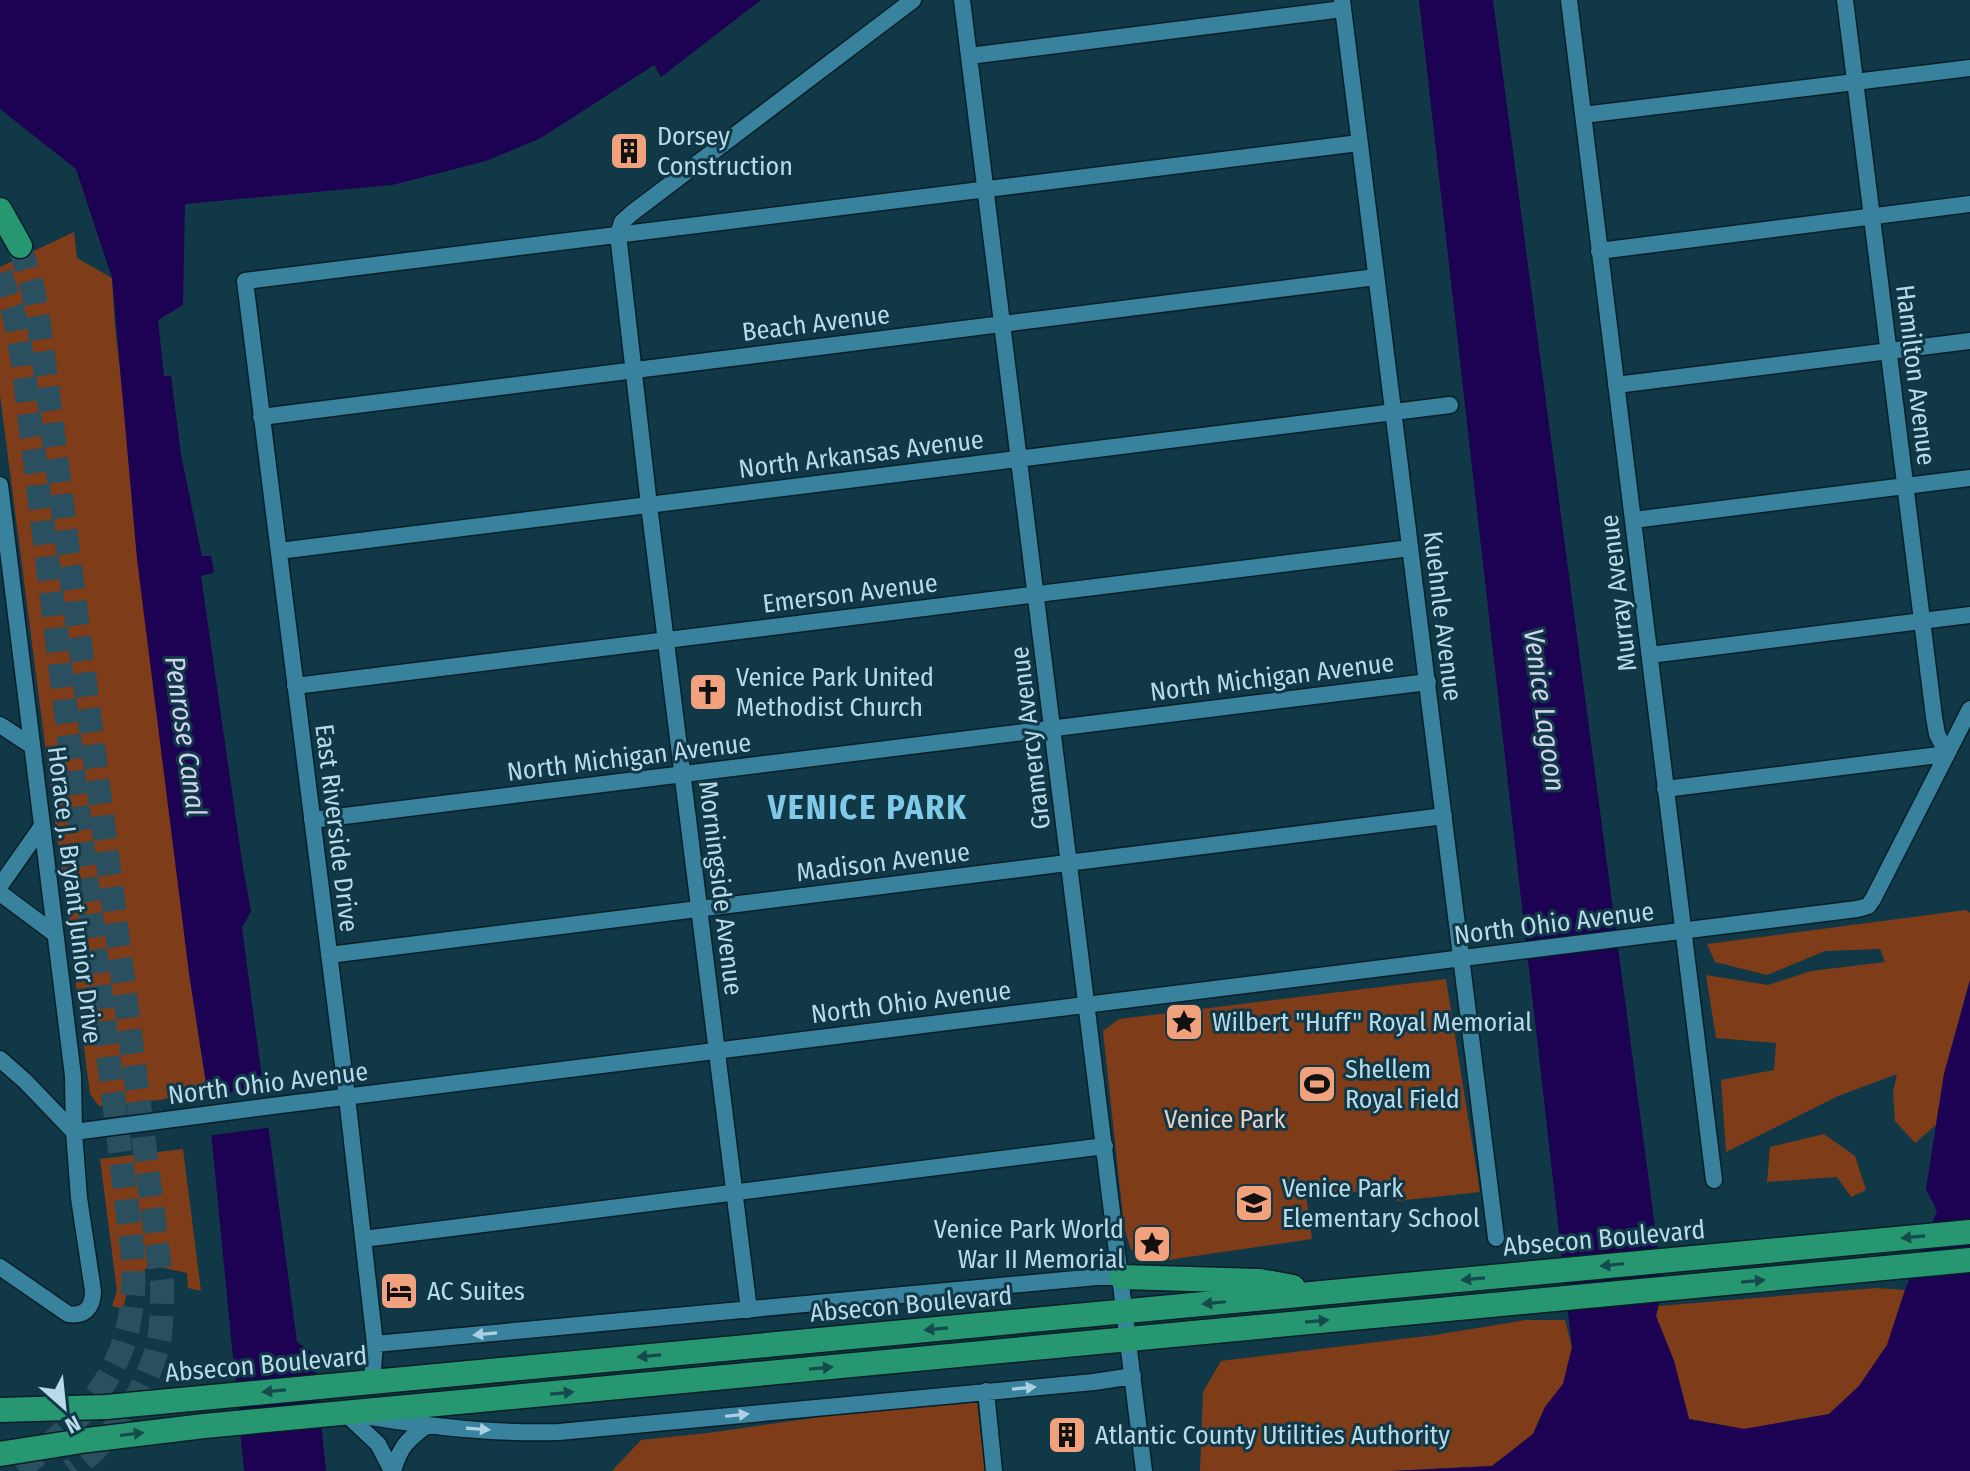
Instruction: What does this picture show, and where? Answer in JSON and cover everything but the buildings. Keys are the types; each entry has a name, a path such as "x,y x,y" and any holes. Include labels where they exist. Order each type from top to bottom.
{"highway":[{"path":"0,210 20,246"},
{"name":"Absecon Boulevard","path":"0,1410 106,1407 1970,1232"},
{"path":"0,1454 204,1426 1970,1260"},
{"path":"1121,1277 1260,1281 1322,1293"},
{"path":"0,1428 106,1407"}],"street":[{"path":"913,0 632,213 622,222 618,234 1359,143"},
{"name":"Gramercy Avenue","path":"962,0 1144,1471"},
{"name":"Murray Avenue","path":"1569,0 1714,1180"},
{"name":"Hamilton Avenue","path":"1845,0 1935,725 1947,754"},
{"path":"969,56 1343,4"},
{"name":"Kuehnle Avenue","path":"1343,4 1496,1238"},
{"path":"1583,115 1970,68"},
{"path":"1599,251 1970,204"},
{"name":"East Riverside Drive","path":"372,1382 375,1344 347,1097 245,281 618,234"},
{"name":"Morningside Avenue","path":"618,234 749,1310"},
{"name":"Beach Avenue","path":"261,417 1376,277"},
{"path":"1616,385 1970,341"},
{"name":"North Arkansas Avenue","path":"279,551 1450,405"},
{"path":"1633,520 1970,478"},
{"name":"Horace J. Bryant Junior Drive","path":"0,485 73,1076 79,1198 92,1302 88,1310 68,1314 0,1267"},
{"name":"Emerson Avenue","path":"295,686 1410,548"},
{"path":"1650,655 1970,615"},
{"name":"North Michigan Avenue","path":"312,820 1428,682"},
{"path":"1665,789 1947,754 1970,709"},
{"path":"0,725 32,746"},
{"name":"North Ohio Avenue","path":"74,1132 1857,909 1868,906 1873,899 1947,754"},
{"name":"Madison Avenue","path":"329,955 1444,816"},
{"path":"0,886 42,826"},
{"path":"0,893 55,934"},
{"path":"0,1059 74,1132"},
{"path":"363,1239 1105,1146"},
{"name":"Absecon Boulevard","path":"375,1344 1121,1277"},
{"path":"345,1413 427,1425 559,1432 1133,1376"},
{"path":"986,1391 994,1471"},
{"path":"345,1413 378,1444 393,1471"},
{"path":"393,1471 401,1447 427,1425"}],"green space":[{"path":"74,232 77,258 112,278 115,327 189,973 207,1090 160,1100 99,1106 90,1094 0,395 0,267"},
{"path":"1966,910 1970,913 1970,980 1944,1074 1936,1125 1915,1143 1895,1121 1893,1092 1897,1074 1838,1096 1726,1152 1721,1080 1774,1070 1776,1043 1716,1038 1706,975 1768,985 1811,971 1885,962 1880,949 1825,951 1767,975 1715,962 1707,944"},
{"name":"Venice Park","path":"1446,979 1480,1192 1397,1201 1396,1189 1306,1196 1312,1239 1168,1260 1131,1250 1124,1226 1103,1031 1119,1019"},
{"path":"1824,1134 1855,1156 1866,1190 1851,1197 1837,1177 1767,1182 1770,1147"},
{"path":"183,1149 201,1291 188,1288 187,1273 150,1265 129,1284 123,1309 112,1306 117,1291 100,1159"},
{"path":"1876,1288 1905,1290 1887,1345 1859,1386 1829,1414 1744,1429 1689,1419 1674,1361 1656,1316 1658,1306"},
{"path":"1526,1320 1565,1320 1572,1348 1563,1384 1545,1407 1533,1434 1492,1466 1391,1471 1200,1471 1203,1392 1221,1361 1435,1335"},
{"path":"977,1402 985,1471 612,1471 641,1440 848,1413"}],"water":[{"name":"Penrose Canal","path":"0,0 761,0 661,77 654,65 541,138 486,161 392,185 185,204 183,305 158,320 164,376 171,376 181,455 202,556 211,556 214,573 201,576 251,911 242,928 297,1342 314,1354 326,1471 244,1471 207,1090 189,973 137,559 112,278 76,169 0,109"},
{"name":"Venice Lagoon","path":"1419,0 1493,0 1663,1288 1656,1316 1674,1361 1689,1419 1744,1429 1829,1414 1859,1386 1887,1345 1937,1211 1926,1189 1944,1074 1970,980 1970,1471 1391,1471 1492,1466 1533,1434 1545,1407 1563,1384 1572,1347"}],"pier":[{"path":"267,1087 273,1127 207,1136 203,1096"}],"tunnel":[{"path":"20,246 33,290 40,332 162,1284 160,1334 139,1393 115,1427 71,1471"},
{"path":"0,273 14,315 22,356 132,1248 133,1285 130,1319 109,1376 71,1425 17,1471"}],"place":[{"name":"Dorsey Construction","path":"629,151"},
{"name":"Venice Park United Methodist Church","path":"708,692"},
{"name":"Wilbert \"Huff\" Royal Memorial","path":"1184,1022"},
{"name":"Shellem Royal Field","path":"1317,1084"},
{"name":"Venice Park Elementary School","path":"1254,1203"},
{"name":"Venice Park World War II Memorial","path":"1152,1244"},
{"name":"AC Suites","path":"399,1291"},
{"name":"Atlantic County Utilities Authority","path":"1067,1435"}],"district":[{"name":"VENICE PARK","path":"868,807"}]}
